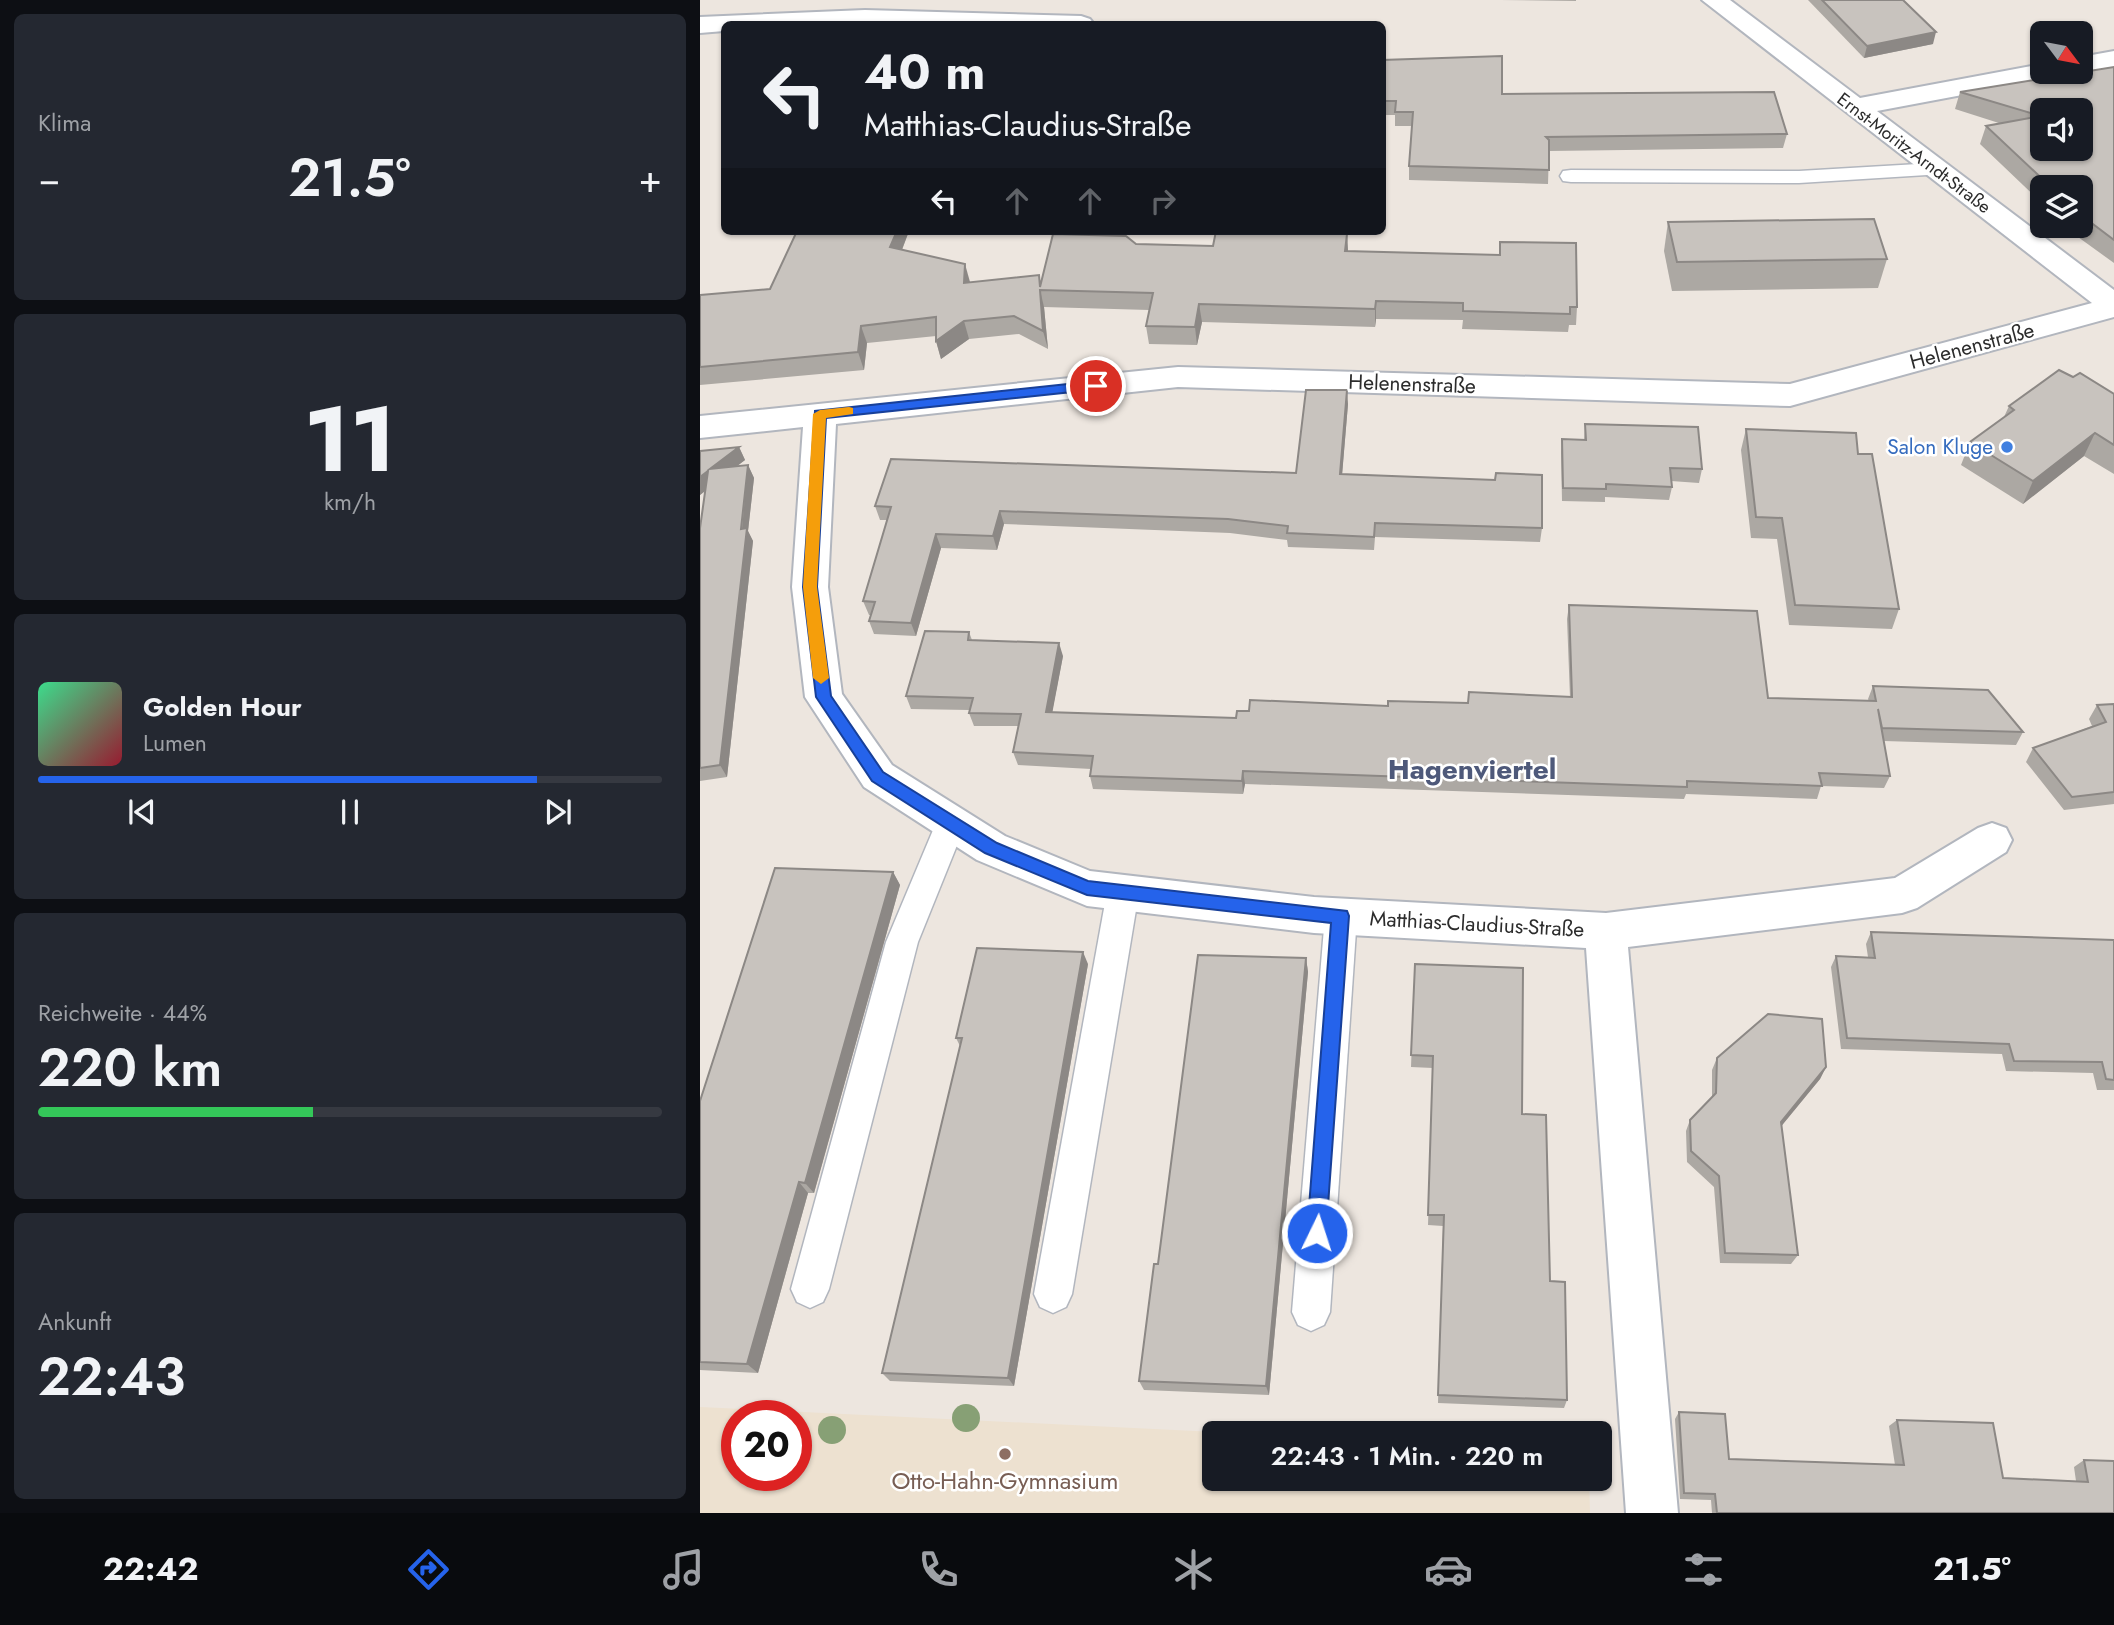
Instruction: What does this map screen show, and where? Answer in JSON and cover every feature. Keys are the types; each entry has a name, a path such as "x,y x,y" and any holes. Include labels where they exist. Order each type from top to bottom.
{"street":[{"name":"Ernst-Moritz-Arndt-Straße","path":"1714,0 2114,306"},
{"path":"742,21 867,9 1037,21"},
{"path":"700,25 721,23"},
{"path":"2093,63 2114,59"},
{"path":"1854,107 2030,74"},
{"name":"Helenenstraße","path":"700,427 1178,377 1790,395 2114,306"},
{"name":"Matthias-Claudius-Straße","path":"820,414 810,587 824,697 878,776 991,848 1087,888 1340,916 1606,931 1902,895 1992,840"},
{"name":"Matthias-Claudius-Straße","path":"1606,931 1652,1513"}],"lane":[{"path":"1571,176 1783,178 1873,175 1935,169"},
{"path":"810,1289 902,942 951,823"},
{"path":"1054,1294 1123,892"},
{"path":"1311,1312 1340,916"}],"shaded area":[{"name":"Otto-Hahn-Gymnasium","path":"700,1407 721,1408 721,1491 812,1491 812,1412 1202,1431 1202,1491 1589,1491 1590,1513 700,1513"}],"building":[{"path":"1822,0 1903,0 1936,32 1867,46"},
{"path":"1502,56 1502,94 1774,92 1787,134 1546,137 1549,140 1549,170 1409,166 1413,112 1395,112 1396,101 1386,101 1386,60"},
{"path":"2114,67 2114,240 2093,224 2093,175 2038,175 1986,126 2030,118 2030,161 2093,161 2093,98 2030,98 2030,113 1960,92 2030,81 2030,84 2093,84 2093,70"},
{"path":"1874,219 1887,259 1677,262 1668,222"},
{"path":"795,235 895,235 890,247 965,264 964,283 1039,275 1040,287 1053,235 1126,236 1136,244 1213,246 1215,235 1347,235 1345,251 1500,255 1500,242 1576,243 1577,307 1570,307 1570,314 1463,311 1463,303 1376,301 1375,309 1199,304 1195,327 1146,326 1153,293 1040,290 1043,331 1014,316 964,321 936,341 936,317 861,326 858,352 700,367 700,295 770,289"},
{"path":"2059,370 2073,377 2080,373 2114,394 2114,445 2095,433 2033,481 1970,442 2014,410 2009,406"},
{"path":"1306,390 1347,390 1340,474 1495,480 1496,473 1542,475 1542,528 1375,523 1374,537 1287,533 1288,526 1228,519 1000,511 993,536 936,534 911,623 869,621 875,602 863,601 891,507 875,506 891,459 1296,473"},
{"path":"1585,424 1698,427 1702,469 1670,468 1672,487 1606,484 1606,489 1563,488 1562,439 1586,440"},
{"path":"1746,429 1856,433 1858,454 1872,454 1899,609 1795,605 1782,518 1756,517"},
{"path":"739,447 710,469 748,465 741,529 747,528 720,765 700,768 700,528 708,471 700,477 700,451"},
{"path":"1569,605 1757,611 1768,698 1876,701 1873,686 1988,690 2023,732 1882,728 1878,709 1890,776 1819,773 1822,786 1687,781 1687,787 1243,771 1242,781 1090,776 1093,756 1013,752 1021,714 969,713 973,698 906,696 925,631 969,632 968,640 1059,643 1046,712 1236,718 1237,711 1249,711 1250,700 1388,706 1388,701 1468,703 1469,692 1572,697"},
{"path":"2114,704 2114,792 2072,797 2033,748 2106,722 2097,705"},
{"path":"775,868 893,872 805,1183 799,1182 747,1364 700,1362 700,1101"},
{"path":"1871,932 2114,940 2114,1080 2106,1079 2102,1062 2014,1061 2009,1044 1847,1038 1836,956 1875,958"},
{"path":"977,948 1083,952 1008,1378 882,1373 962,1038 956,1038"},
{"path":"1198,955 1306,958 1266,1386 1139,1381 1154,1264 1158,1264"},
{"path":"1415,964 1523,968 1522,1114 1546,1115 1550,1281 1565,1282 1567,1400 1438,1395 1444,1215 1428,1215 1433,1056 1411,1055"},
{"path":"1768,1014 1822,1019 1826,1067 1781,1122 1798,1255 1725,1253 1719,1176 1691,1151 1690,1120 1716,1093 1717,1058"},
{"path":"1679,1412 1725,1414 1729,1459 1904,1465 1897,1420 1993,1423 2003,1478 2088,1482 2084,1460 2114,1461 2114,1513 1717,1513 1715,1494 1684,1493"}],"slow traffic":[{"path":"821,678 810,587 820,414 849,411"}],"place":[{"name":"Salon Kluge","path":"2007,447"},
{"name":"Otto-Hahn-Gymnasium","path":"1005,1454"}],"district":[{"name":"Hagenviertel","path":"1472,769"}],"route":[{"path":"1096,386 820,414 810,587 824,697 878,776 991,848 1087,888 1340,916 1317,1233"}]}
